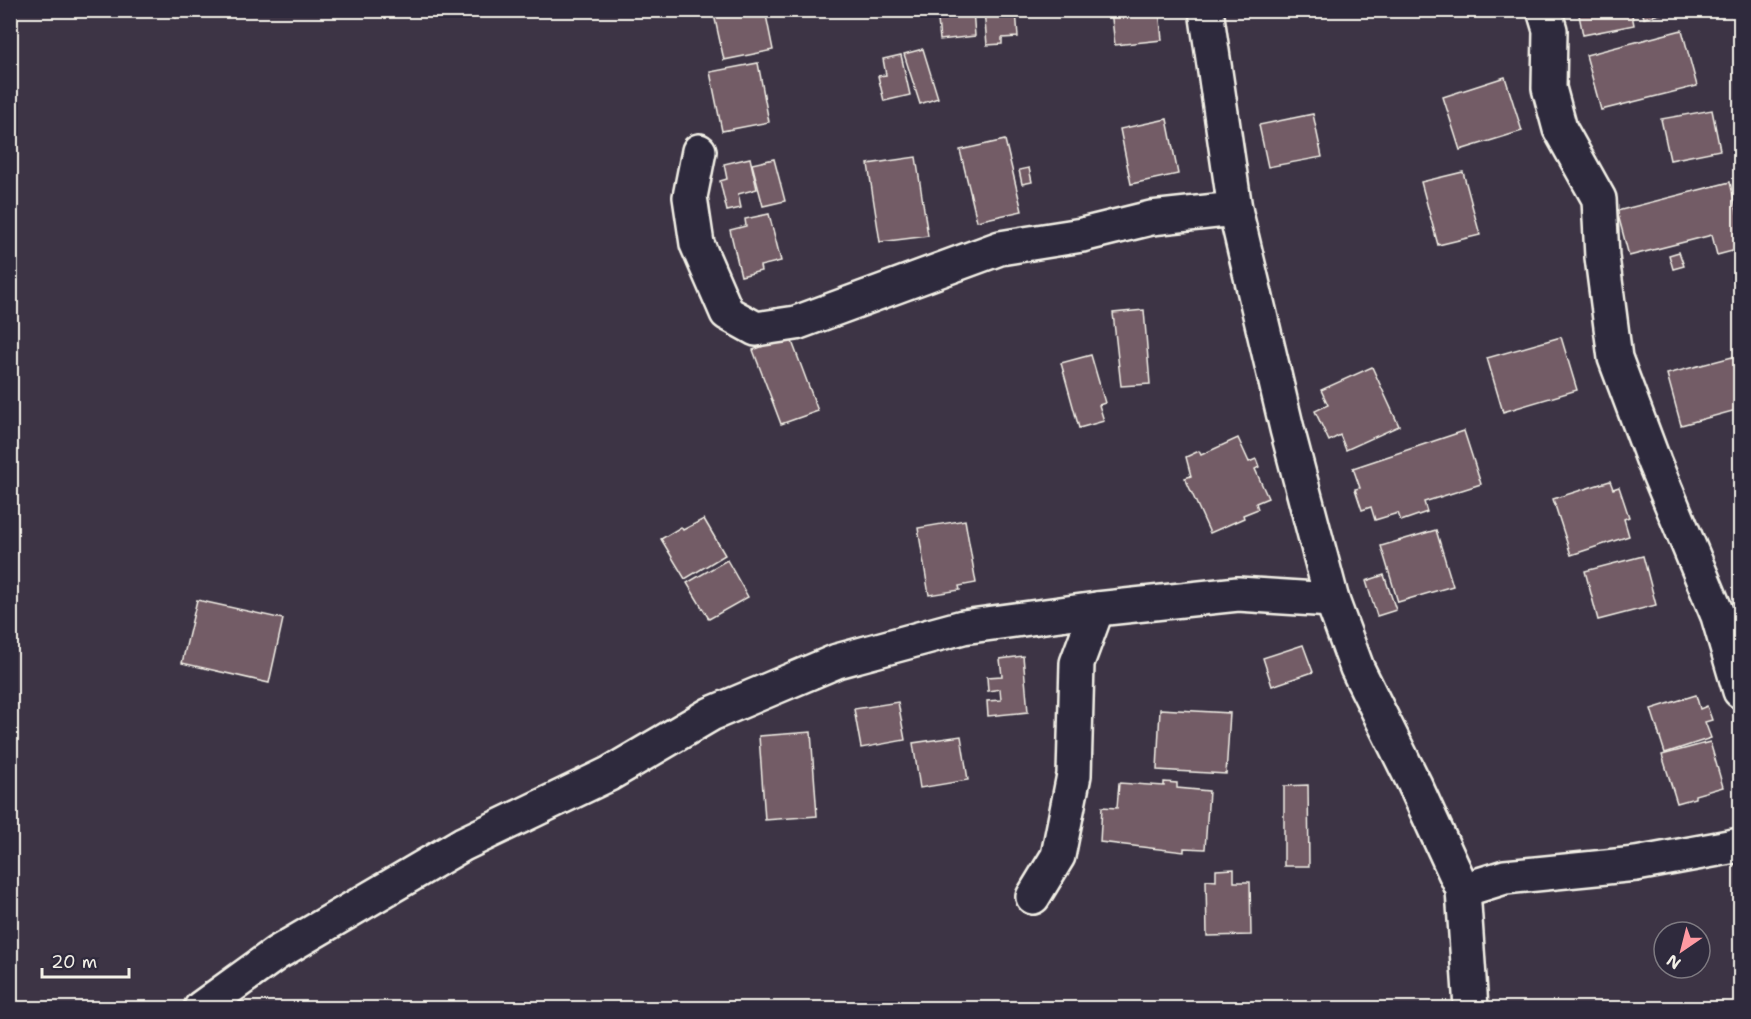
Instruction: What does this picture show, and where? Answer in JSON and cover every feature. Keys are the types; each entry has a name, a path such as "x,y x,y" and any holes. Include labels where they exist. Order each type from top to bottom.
{"street":[{"path":"1206,10 1235,209 1287,429 1332,600 1357,668 1462,890 1471,1008"},
{"path":"1545,10 1550,30 1549,88 1560,129 1599,199 1602,258 1615,358 1654,462 1718,616 1740,692"},
{"path":"699,151 690,197 698,244 727,313 756,328 796,324 1000,248 1082,235 1151,218 1235,209"},
{"path":"201,1008 276,953 463,844 609,774 711,714 849,658 963,627 1097,609 1238,594 1332,600"},
{"path":"1033,897 1058,856 1074,775 1077,663 1097,609"},
{"path":"1462,890 1505,877 1636,864 1740,845"}],"building":[{"path":"171,10 186,10 176,18"},
{"path":"713,10 765,10 773,50 724,60"},
{"path":"937,10 973,10 975,36 940,40"},
{"path":"984,10 1016,10 1018,37 1002,38 1002,44 987,45"},
{"path":"1111,10 1159,10 1162,40 1115,45"},
{"path":"1578,10 1631,10 1634,25 1583,35"},
{"path":"1642,10 1675,10 1644,18"},
{"path":"1682,30 1697,86 1601,110 1586,55"},
{"path":"923,49 938,98 920,104 904,54"},
{"path":"901,55 910,95 884,101 878,76 886,75 883,59"},
{"path":"758,63 769,122 722,131 710,72"},
{"path":"1505,77 1522,131 1460,150 1443,97"},
{"path":"1712,110 1720,150 1670,160 1661,119"},
{"path":"1313,114 1322,157 1268,167 1259,125"},
{"path":"1167,119 1178,174 1131,184 1120,129"},
{"path":"1005,140 1022,211 977,221 960,150"},
{"path":"916,157 928,236 880,242 868,164"},
{"path":"750,158 757,189 738,194 741,208 727,211 720,181 727,179 724,164"},
{"path":"774,159 785,201 763,206 752,164"},
{"path":"1029,168 1032,182 1022,184 1019,170"},
{"path":"1463,172 1480,235 1438,245 1421,182"},
{"path":"1730,182 1740,224 1740,249 1717,255 1712,235 1629,256 1617,211"},
{"path":"769,214 781,261 760,266 761,271 741,276 730,230 746,226 745,219"},
{"path":"1679,252 1684,266 1673,269 1669,255"},
{"path":"1144,310 1150,384 1121,386 1113,313"},
{"path":"790,336 818,411 781,424 753,350"},
{"path":"1561,337 1577,390 1503,412 1487,358"},
{"path":"1091,355 1105,403 1099,405 1104,421 1079,428 1061,363"},
{"path":"1740,355 1740,409 1681,425 1667,374"},
{"path":"1372,367 1399,426 1346,450 1340,435 1329,441 1315,411 1328,405 1321,390"},
{"path":"1464,431 1481,484 1424,502 1427,512 1401,521 1398,513 1375,520 1371,507 1362,510 1355,489 1360,488 1353,468"},
{"path":"1238,438 1249,462 1256,459 1259,467 1255,469 1268,498 1256,503 1258,509 1243,515 1244,518 1210,533 1185,478 1191,476 1186,457 1199,451 1201,455"},
{"path":"1610,481 1613,489 1619,487 1629,517 1624,519 1629,536 1571,555 1553,499"},
{"path":"704,519 725,555 685,579 661,539 681,527 683,530"},
{"path":"965,520 976,583 959,586 960,590 929,595 918,528"},
{"path":"1436,530 1453,586 1398,602 1381,546"},
{"path":"1643,556 1656,605 1598,620 1585,571"},
{"path":"727,560 748,597 709,619 687,583"},
{"path":"1384,575 1396,610 1377,616 1366,581"},
{"path":"197,600 283,619 269,683 182,663"},
{"path":"1303,645 1313,672 1272,686 1263,658"},
{"path":"1023,656 1028,712 988,716 987,701 1001,700 1000,689 988,691 987,677 1002,676 1000,659"},
{"path":"1696,695 1700,709 1707,706 1712,720 1705,722 1711,738 1665,753 1651,709"},
{"path":"898,702 905,740 861,748 854,709"},
{"path":"1160,709 1230,713 1226,774 1157,770"},
{"path":"811,732 817,816 765,820 759,736"},
{"path":"961,736 968,780 920,788 913,743"},
{"path":"1710,742 1723,787 1677,803 1662,755"},
{"path":"1164,782 1177,783 1177,788 1209,791 1205,849 1184,848 1184,852 1100,842 1102,807 1117,808 1119,783 1164,786"},
{"path":"1308,785 1309,866 1284,866 1284,786"},
{"path":"1234,869 1234,882 1250,882 1251,935 1207,936 1206,880 1216,881 1216,870"}]}
